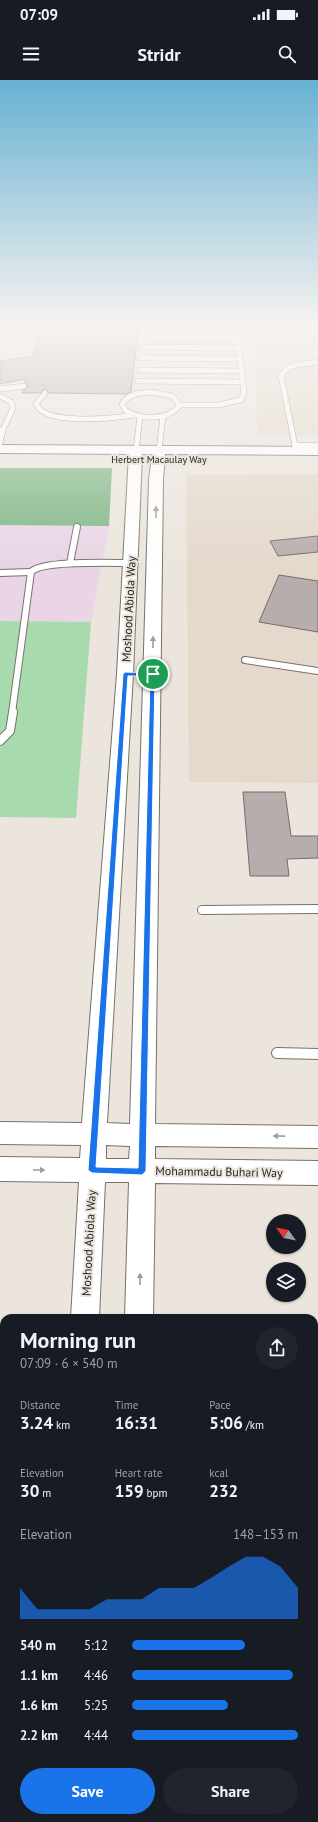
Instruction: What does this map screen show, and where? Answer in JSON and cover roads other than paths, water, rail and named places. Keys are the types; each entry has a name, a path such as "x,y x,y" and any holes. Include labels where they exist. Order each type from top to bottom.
{"main road":[{"name":"Herbert Macaulay Way","path":"158,455 296,448 318,451"},
{"name":"Herbert Macaulay Way","path":"0,449 135,455"},
{"name":"Moshood Abiola Way","path":"85,1314 94,1134 125,674 135,455"},
{"name":"Herbert Macaulay Way","path":"0,458 158,455 318,460"},
{"name":"Moshood Abiola Way","path":"139,1314 158,455"},
{"path":"125,674 153,674"},
{"path":"0,1133 318,1137"},
{"name":"Mohammadu Buhari Way","path":"0,1169 318,1174"}],"lane":[{"path":"0,443 2,430 13,408 12,405"},
{"path":"37,405 42,412 49,415 64,417 115,418 134,415"},
{"path":"122,405 124,410 140,416 163,416 176,411 179,405"},
{"path":"287,405 296,448 318,445"},
{"path":"135,455 140,416"},
{"path":"158,455 163,416"},
{"path":"70,563 77,527"},
{"path":"0,741 10,731 31,572 34,568 39,566 70,563 131,563"},
{"path":"0,573 31,572"},
{"path":"245,660 318,671"},
{"path":"202,910 318,909"},
{"path":"277,1053 318,1054"}]}
